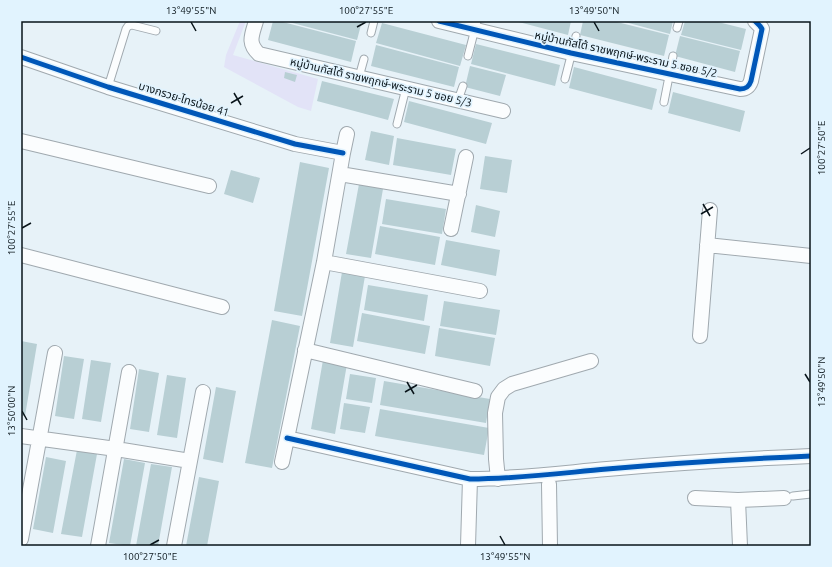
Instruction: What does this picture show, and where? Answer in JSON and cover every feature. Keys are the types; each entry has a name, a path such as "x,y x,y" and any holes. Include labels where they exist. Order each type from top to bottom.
{"street":[{"name":"หมู่บ้านกัสโต้ ราชพฤกษ์-พระราม 5 ซอย 5/3","path":"256,21 251,40 255,50 259,54 503,111"},
{"name":"หมู่บ้านกัสโต้ ราชพฤกษ์-พระราม 5 ซอย 5/2","path":"439,21 476,26 571,53 740,89 747,88 751,82 762,29 755,21"},
{"name":"บางกรวย-ไทรน้อย 41","path":"21,57 108,87 295,144 343,153"},
{"path":"282,462 324,262 347,134"},
{"path":"21,141 209,186"},
{"path":"452,229 466,157"},
{"path":"340,174 459,194"},
{"path":"700,336 710,210"},
{"path":"707,245 811,256"},
{"path":"21,255 222,307"},
{"path":"324,262 480,291"},
{"path":"305,350 475,391"},
{"path":"21,539 55,354"},
{"path":"498,479 495,413 498,397 504,389 512,384 591,361"},
{"path":"98,546 129,372"},
{"path":"174,546 203,392"},
{"path":"21,436 190,461"},
{"path":"287,438 470,479 498,479 609,468 811,456"},
{"path":"468,546 470,479"},
{"path":"549,484 550,546"},
{"path":"695,498 738,500 788,497"},
{"path":"738,500 740,546"}],"lane":[{"path":"371,33 374,21"},
{"path":"108,87 128,26 132,25 156,31"},
{"path":"468,56 476,26"},
{"path":"565,80 576,36"},
{"path":"664,102 673,56"},
{"path":"359,77 364,59"},
{"path":"458,100 463,86"},
{"path":"397,124 406,88"},
{"path":"788,497 811,494"}],"shaded area":[{"path":"240,21 246,21 233,55 318,79 311,111 298,107 224,67 226,55"}],"building":[{"path":"273,21 279,21 356,41 351,62 268,40"},
{"path":"285,21 362,21 357,40"},
{"path":"515,21 571,21 568,35"},
{"path":"583,21 613,21 669,35 664,56 580,35"},
{"path":"621,21 673,21 670,34"},
{"path":"685,21 714,21 746,29 741,50 681,35"},
{"path":"382,23 466,45 460,66 376,43"},
{"path":"680,36 740,51 735,72 675,56"},
{"path":"476,44 560,65 555,86 471,64"},
{"path":"376,45 459,67 454,87 371,66"},
{"path":"470,66 506,75 500,96 465,87"},
{"path":"574,67 657,89 652,110 569,88"},
{"path":"285,72 297,75 295,82 284,78"},
{"path":"322,81 394,99 388,120 317,101"},
{"path":"673,92 745,111 740,132 668,113"},
{"path":"409,101 492,123 486,144 404,122"},
{"path":"371,131 394,136 389,165 365,160"},
{"path":"397,138 456,149 451,175 393,165"},
{"path":"485,156 512,160 507,193 480,189"},
{"path":"300,162 329,168 302,316 274,311"},
{"path":"231,170 260,178 253,203 224,194"},
{"path":"359,184 383,189 371,258 346,254"},
{"path":"386,199 446,209 442,234 382,224"},
{"path":"476,205 500,211 495,237 471,232"},
{"path":"380,226 440,237 435,265 375,254"},
{"path":"446,240 500,250 496,276 441,265"},
{"path":"342,272 365,276 353,347 330,343"},
{"path":"368,285 428,295 424,321 364,310"},
{"path":"444,301 500,310 496,335 440,326"},
{"path":"362,313 430,326 425,354 357,341"},
{"path":"272,320 300,326 272,468 245,463"},
{"path":"439,328 495,338 490,366 435,356"},
{"path":"21,341 37,344 25,416 21,416"},
{"path":"64,356 84,359 74,419 55,416"},
{"path":"91,360 111,363 101,422 82,419"},
{"path":"323,360 347,364 335,434 311,429"},
{"path":"139,369 159,373 149,432 130,429"},
{"path":"350,374 376,378 372,403 346,399"},
{"path":"167,375 186,378 177,438 157,435"},
{"path":"384,381 490,399 486,423 380,405"},
{"path":"216,387 236,391 223,463 203,459"},
{"path":"344,403 370,407 365,433 340,429"},
{"path":"380,409 489,428 484,455 375,436"},
{"path":"77,450 97,454 82,537 61,534"},
{"path":"46,457 66,461 53,533 33,529"},
{"path":"124,459 145,463 130,546 109,543"},
{"path":"151,464 172,467 158,546 136,546"},
{"path":"199,477 219,481 207,546 186,546"}],"cycle path":[{"path":"439,21 571,53 740,89 747,87 751,81 762,29 755,21"},
{"path":"21,57 108,87 295,144 343,153"},
{"path":"287,438 470,479 522,477 684,463 811,456"}]}
